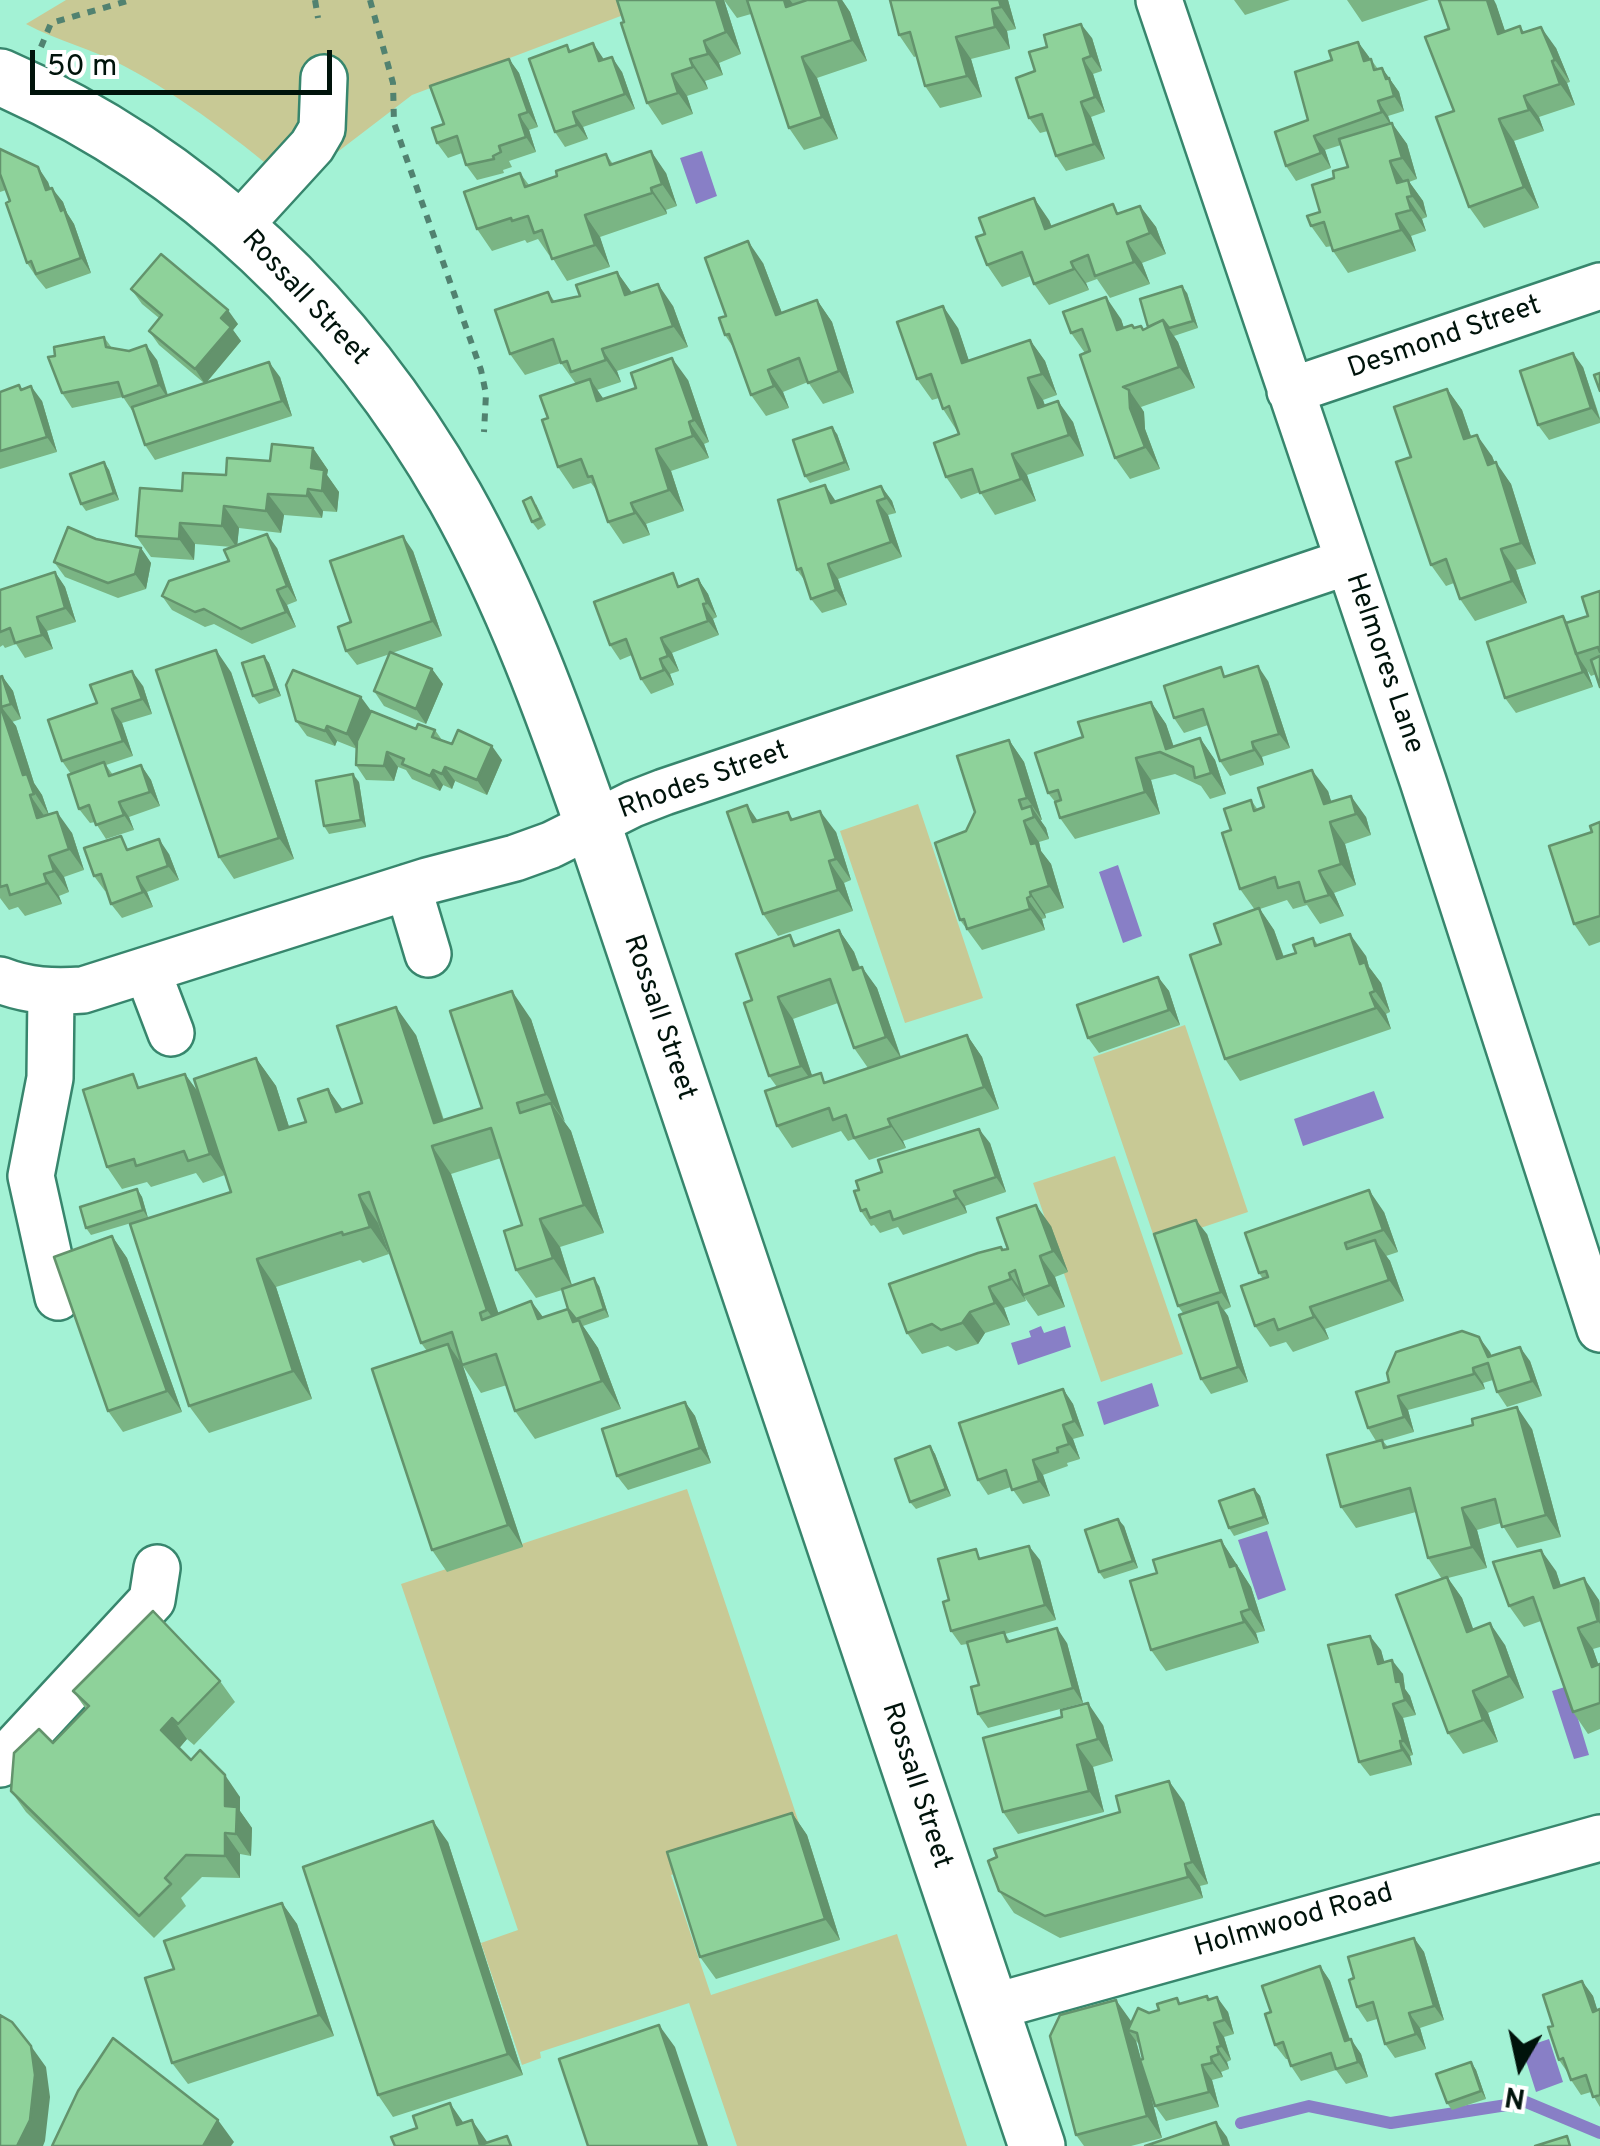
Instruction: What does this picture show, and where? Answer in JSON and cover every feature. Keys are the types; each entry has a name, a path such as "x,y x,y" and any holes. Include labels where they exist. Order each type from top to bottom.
{"main road":[{"name":"Rossall Street","path":"12,82 88,121 154,162 237,228 302,290 387,391 446,482 481,546 531,658 593,825 1037,2146"}],"street":[{"name":"Helmores Lane","path":"1158,0 1423,781 1600,1329"},
{"path":"237,228 312,146 322,129 324,78"},
{"name":"Desmond Street","path":"1290,392 1600,286"},
{"name":"Rhodes Street","path":"0,980 18,988 50,992 82,990 408,887 515,858 664,792 1348,562"},
{"path":"408,887 428,954"},
{"path":"148,970 171,1033"},
{"path":"50,992 50,1078 31,1176 58,1297"},
{"path":"0,1764 152,1600 157,1568"},
{"name":"Holmwood Road","path":"989,2008 1600,1838"}],"path":[{"path":"12,82 52,23 131,0"},
{"path":"315,0 318,18"},
{"path":"370,0 393,83 394,123 480,370 486,394 484,432"}],"green space":[{"path":"66,0 663,0 412,95 293,186 212,121 167,91 112,60 26,24"},
{"path":"918,804 983,998 905,1023 840,831"},
{"path":"1185,1025 1248,1212 1156,1243 1093,1057"},
{"path":"1115,1156 1183,1354 1101,1382 1033,1183"},
{"path":"687,1489 802,1832 671,1875 711,1995 897,1934 967,2146 737,2146 689,2003 540,2052 541,2058 522,2065 481,1943 518,1930 401,1584"}],"shaded area":[{"path":"702,151 717,196 696,204 680,158"},
{"path":"1118,865 1142,936 1123,943 1099,872"},
{"path":"1374,1091 1384,1118 1303,1146 1294,1119"},
{"path":"1041,1326 1044,1333 1065,1326 1071,1347 1018,1365 1011,1343 1031,1337 1029,1331"},
{"path":"1152,1383 1159,1406 1104,1425 1097,1402"},
{"path":"1267,1531 1286,1590 1258,1600 1238,1540"},
{"path":"1568,1686 1589,1755 1574,1759 1552,1691"},
{"path":"1549,2039 1563,2082 1536,2092 1522,2048"}],"building":[{"path":"617,0 716,0 726,32 704,41 708,54 690,59 693,67 672,74 678,93 647,103"},
{"path":"747,0 784,0 786,7 807,0 838,0 852,40 802,57 822,117 789,128"},
{"path":"890,0 999,0 1001,7 992,9 995,27 956,37 967,76 925,86 910,32 899,35"},
{"path":"1439,0 1487,0 1498,34 1520,26 1522,33 1541,27 1560,84 1524,96 1529,110 1499,119 1524,187 1469,207 1436,117 1454,111 1425,37 1449,29"},
{"path":"1081,24 1091,56 1083,59 1095,97 1081,102 1094,144 1056,156 1042,114 1029,118 1016,78 1035,71 1029,52 1047,47 1044,35"},
{"path":"1358,42 1364,61 1371,59 1374,70 1382,68 1386,79 1389,78 1394,96 1378,101 1382,112 1314,136 1321,153 1286,166 1275,132 1308,120 1295,72 1332,60 1329,51"},
{"path":"593,43 599,61 612,57 625,94 573,112 577,125 555,132 529,59 567,45 569,52"},
{"path":"509,59 528,112 519,115 526,137 499,146 501,152 494,159 466,165 457,136 437,143 432,128 444,124 430,86"},
{"path":"1392,123 1402,158 1390,161 1397,183 1408,180 1411,210 1396,214 1401,230 1333,251 1324,222 1311,226 1307,216 1320,212 1312,185 1334,178 1333,171 1348,167 1339,139"},
{"path":"0,149 38,167 46,190 52,188 61,211 64,209 81,258 36,274 31,261 27,263 6,203 10,201 0,174"},
{"path":"651,151 662,184 651,188 652,193 585,215 595,245 552,259 542,230 534,233 528,216 477,229 464,192 520,173 525,187 557,176 556,171 606,154 610,165"},
{"path":"1034,198 1045,229 1113,204 1117,214 1140,206 1150,233 1127,242 1134,262 1095,276 1088,255 1071,262 1074,269 1034,284 1022,252 987,265 976,237 985,234 979,218"},
{"path":"748,241 776,315 817,300 839,371 808,383 799,358 768,370 774,386 751,395 729,334 725,335 719,318 726,316 705,258"},
{"path":"161,254 228,310 221,318 231,327 195,369 149,331 162,315 131,289"},
{"path":"617,272 625,295 658,284 673,326 602,349 606,360 571,372 567,361 561,363 553,339 510,354 495,310 548,292 552,302 580,296 576,285"},
{"path":"1182,286 1193,321 1169,328 1163,320 1148,327 1140,299"},
{"path":"1106,297 1117,330 1132,325 1143,330 1163,320 1179,367 1123,387 1129,390 1130,408 1145,447 1115,458 1080,355 1090,351 1082,329 1071,333 1063,312"},
{"path":"943,306 962,363 1030,340 1042,374 1028,378 1038,408 1058,401 1069,435 1012,454 1021,479 980,493 972,469 946,477 934,443 959,434 949,406 943,409 931,374 917,379 897,322"},
{"path":"104,337 106,347 129,351 146,345 159,385 123,397 118,382 62,393 48,357 55,356 54,347"},
{"path":"1573,353 1591,408 1538,425 1520,371"},
{"path":"672,358 694,420 689,422 693,436 656,449 669,490 631,503 635,513 608,522 592,476 588,477 581,459 558,467 542,420 548,418 540,396 590,379 597,401 636,388 631,373"},
{"path":"269,362 282,401 145,445 132,407"},
{"path":"19,385 21,390 31,386 47,437 0,451 0,392"},
{"path":"1447,389 1464,439 1477,435 1488,465 1496,462 1521,543 1501,549 1512,581 1460,599 1446,559 1431,565 1396,462 1411,457 1394,407"},
{"path":"832,427 845,462 805,476 793,440"},
{"path":"272,444 313,448 311,468 324,470 322,491 308,489 307,496 268,494 266,511 224,506 222,526 180,523 179,539 136,536 140,488 182,491 183,473 226,475 227,458 270,461"},
{"path":"104,462 114,493 81,504 70,474"},
{"path":"825,485 831,503 881,486 886,498 877,501 891,542 828,564 836,590 811,599 801,568 797,570 778,500"},
{"path":"531,497 541,518 532,522 523,501"},
{"path":"68,527 96,539 141,548 135,574 108,583 54,562"},
{"path":"267,534 287,586 277,590 286,612 241,629 204,609 195,612 162,596 169,581 229,561 224,550"},
{"path":"403,536 432,621 346,651 338,627 351,622 330,561"},
{"path":"55,572 65,608 37,617 42,635 15,643 10,628 0,632 0,590"},
{"path":"673,573 678,587 698,579 707,603 703,604 708,621 661,638 668,656 660,659 664,670 641,679 626,639 610,645 594,602"},
{"path":"1600,591 1600,652 1598,647 1576,654 1566,623 1588,616 1582,597"},
{"path":"1563,616 1583,672 1505,698 1487,642"},
{"path":"216,650 279,838 219,857 156,670"},
{"path":"390,652 432,669 416,709 374,691"},
{"path":"264,656 275,689 253,696 242,663"},
{"path":"1600,656 1600,687 1591,660"},
{"path":"1258,666 1279,734 1252,742 1254,750 1220,761 1203,709 1174,718 1164,686 1221,667 1224,677"},
{"path":"293,670 361,697 347,734 296,721 286,685"},
{"path":"132,671 142,699 112,709 123,741 62,761 48,720 97,703 90,685"},
{"path":"0,677 11,704 1,707"},
{"path":"1151,702 1166,749 1200,738 1211,773 1195,778 1193,767 1160,752 1136,758 1145,792 1060,818 1055,802 1061,800 1058,790 1048,793 1035,753 1083,737 1078,722"},
{"path":"0,705 23,775 27,774 34,794 30,795 37,818 57,812 69,849 49,856 54,871 44,874 47,883 10,895 7,885 0,887"},
{"path":"371,711 416,729 418,724 435,730 432,737 452,744 458,730 492,746 477,780 445,767 442,774 433,770 430,776 402,764 404,759 387,752 384,766 356,765 357,741"},
{"path":"1009,740 1027,798 1019,800 1022,809 1031,806 1034,817 1024,821 1031,844 1036,843 1049,886 1030,892 1030,909 967,929 964,919 960,920 935,843 966,831 975,812 957,756"},
{"path":"104,762 109,776 141,765 150,792 119,802 124,815 96,825 89,805 79,809 68,775"},
{"path":"1312,770 1324,804 1351,796 1356,814 1330,822 1341,864 1319,871 1329,895 1305,902 1299,882 1278,888 1275,877 1240,889 1222,833 1231,830 1224,809 1251,800 1254,811 1264,807 1258,788"},
{"path":"353,774 361,820 324,826 316,781"},
{"path":"747,805 753,822 788,812 791,820 820,811 836,859 829,861 838,890 763,914 727,812"},
{"path":"1600,822 1600,916 1574,924 1549,846 1592,832 1590,826"},
{"path":"121,836 127,850 159,839 168,866 137,877 143,892 111,904 101,874 94,876 84,848"},
{"path":"1259,908 1277,959 1296,953 1293,945 1313,938 1315,946 1350,934 1360,964 1365,962 1376,1008 1225,1059 1190,955 1221,944 1214,924"},
{"path":"839,930 853,970 862,967 886,1037 854,1048 830,979 778,997 801,1066 769,1076 744,1003 752,1000 736,954 790,935 794,946"},
{"path":"1158,977 1169,1010 1088,1038 1077,1005"},
{"path":"512,991 546,1094 517,1103 520,1113 551,1103 584,1205 540,1219 553,1258 516,1270 504,1231 522,1225 491,1128 432,1146 487,1310 480,1313 482,1320 531,1301 538,1319 568,1309 573,1322 579,1320 602,1381 515,1411 496,1354 462,1365 452,1332 421,1343 369,1192 359,1195 370,1227 257,1259 293,1371 189,1406 130,1224 231,1192 194,1079 256,1058 279,1130 306,1122 298,1099 328,1089 336,1112 362,1103 337,1026 396,1007 434,1123 482,1108 450,1011"},
{"path":"967,1035 984,1087 888,1119 891,1126 854,1138 846,1115 833,1120 829,1108 777,1126 765,1091 821,1073 824,1083"},
{"path":"133,1074 138,1088 185,1074 210,1154 188,1161 184,1151 136,1166 134,1159 107,1167 83,1090"},
{"path":"979,1129 996,1177 954,1191 957,1198 893,1220 890,1211 870,1218 866,1209 861,1211 854,1191 859,1190 856,1181 882,1172 878,1160"},
{"path":"137,1189 143,1210 86,1228 80,1207"},
{"path":"1369,1190 1383,1230 1345,1243 1347,1249 1375,1240 1389,1280 1310,1307 1314,1317 1278,1330 1274,1319 1255,1326 1241,1286 1268,1277 1266,1271 1259,1273 1245,1233"},
{"path":"1036,1205 1053,1251 1040,1256 1050,1285 1023,1295 1015,1270 1009,1273 1011,1279 989,1287 995,1303 970,1312 962,1323 941,1330 932,1324 907,1333 889,1284 978,1253 1008,1249 997,1218"},
{"path":"1196,1220 1221,1292 1178,1306 1154,1234"},
{"path":"112,1236 167,1391 108,1411 54,1257"},
{"path":"594,1278 604,1309 576,1319 568,1309 562,1289"},
{"path":"1218,1302 1238,1367 1201,1379 1179,1315"},
{"path":"1462,1331 1479,1337 1488,1357 1520,1347 1532,1381 1497,1392 1488,1363 1473,1368 1474,1374 1398,1396 1404,1417 1368,1428 1356,1392 1389,1382 1387,1373 1396,1352"},
{"path":"448,1344 508,1525 432,1550 372,1369"},
{"path":"1063,1389 1074,1421 1063,1425 1069,1444 1033,1460 1039,1481 1012,1490 1006,1470 978,1480 959,1423"},
{"path":"685,1402 700,1448 617,1476 602,1429"},
{"path":"1517,1407 1546,1515 1502,1527 1495,1499 1462,1508 1472,1547 1428,1558 1410,1488 1341,1507 1327,1455 1382,1440 1384,1448 1473,1425 1472,1419"},
{"path":"930,1446 946,1489 910,1502 895,1459"},
{"path":"1254,1489 1264,1517 1229,1528 1219,1501"},
{"path":"1118,1519 1133,1561 1099,1572 1085,1530"},
{"path":"1221,1540 1230,1567 1236,1565 1250,1609 1241,1612 1244,1622 1151,1650 1130,1581 1157,1573 1153,1560"},
{"path":"1029,1546 1045,1605 951,1631 943,1602 949,1600 938,1559 976,1549 979,1559"},
{"path":"1541,1550 1554,1588 1584,1578 1598,1621 1578,1628 1592,1667 1600,1664 1600,1703 1573,1712 1533,1597 1509,1606 1493,1562"},
{"path":"1447,1577 1467,1632 1490,1623 1509,1676 1473,1691 1483,1720 1448,1733 1396,1595"},
{"path":"153,1611 220,1681 178,1724 172,1718 161,1730 191,1760 200,1750 225,1775 225,1806 237,1807 236,1834 225,1833 225,1856 186,1855 165,1878 171,1884 139,1916 11,1791 14,1753 39,1729 53,1743 89,1706 73,1691"},
{"path":"1057,1628 1073,1688 978,1714 971,1687 979,1685 967,1642 1004,1632 1007,1642"},
{"path":"1370,1636 1378,1664 1392,1660 1396,1682 1400,1681 1405,1700 1393,1704 1403,1741 1402,1750 1359,1762 1328,1645"},
{"path":"1088,1703 1098,1739 1077,1745 1089,1791 1003,1812 983,1738 1062,1717 1061,1710"},
{"path":"1169,1781 1192,1862 1185,1864 1188,1877 1045,1916 999,1891 988,1861 997,1857 994,1849 1120,1812 1116,1796"},
{"path":"792,1813 825,1919 700,1957 667,1852"},
{"path":"433,1821 508,2054 378,2095 303,1867"},
{"path":"282,1903 319,2015 172,2063 145,1978 174,1969 164,1941"},
{"path":"1414,1938 1434,2006 1409,2013 1416,2034 1385,2044 1373,2002 1357,2007 1349,1980 1354,1978 1348,1957"},
{"path":"1320,1966 1345,2041 1351,2039 1358,2062 1336,2069 1331,2053 1291,2066 1283,2042 1275,2045 1265,2014 1271,2012 1262,1986"},
{"path":"1582,1981 1593,2012 1600,2009 1600,2095 1593,2097 1586,2075 1571,2080 1563,2058 1559,2060 1543,1995"},
{"path":"1207,1996 1208,2000 1217,1997 1224,2020 1214,2023 1221,2046 1217,2047 1219,2054 1211,2057 1212,2063 1202,2065 1209,2092 1155,2106 1140,2060 1143,2059 1137,2033 1128,2030 1138,2008 1149,2013 1159,2010 1157,2004 1177,1998 1179,2004"},
{"path":"1116,2000 1147,2116 1076,2135 1050,2036 1060,2015"},
{"path":"0,2015 12,2022 31,2046 35,2075 30,2120 17,2146 0,2146"},
{"path":"659,2025 700,2146 588,2146 559,2059"},
{"path":"113,2038 218,2120 203,2146 52,2146 78,2091"},
{"path":"1471,2062 1481,2091 1447,2103 1436,2074"},
{"path":"450,2103 457,2125 472,2120 480,2145 507,2136 511,2146 395,2146 391,2137 417,2128 413,2116"},
{"path":"1216,2122 1224,2146 1145,2146"},
{"path":"1567,2136 1570,2146 1535,2146"}],"waterway":[{"path":"1241,2123 1309,2106 1391,2123 1526,2102 1600,2133"}]}
